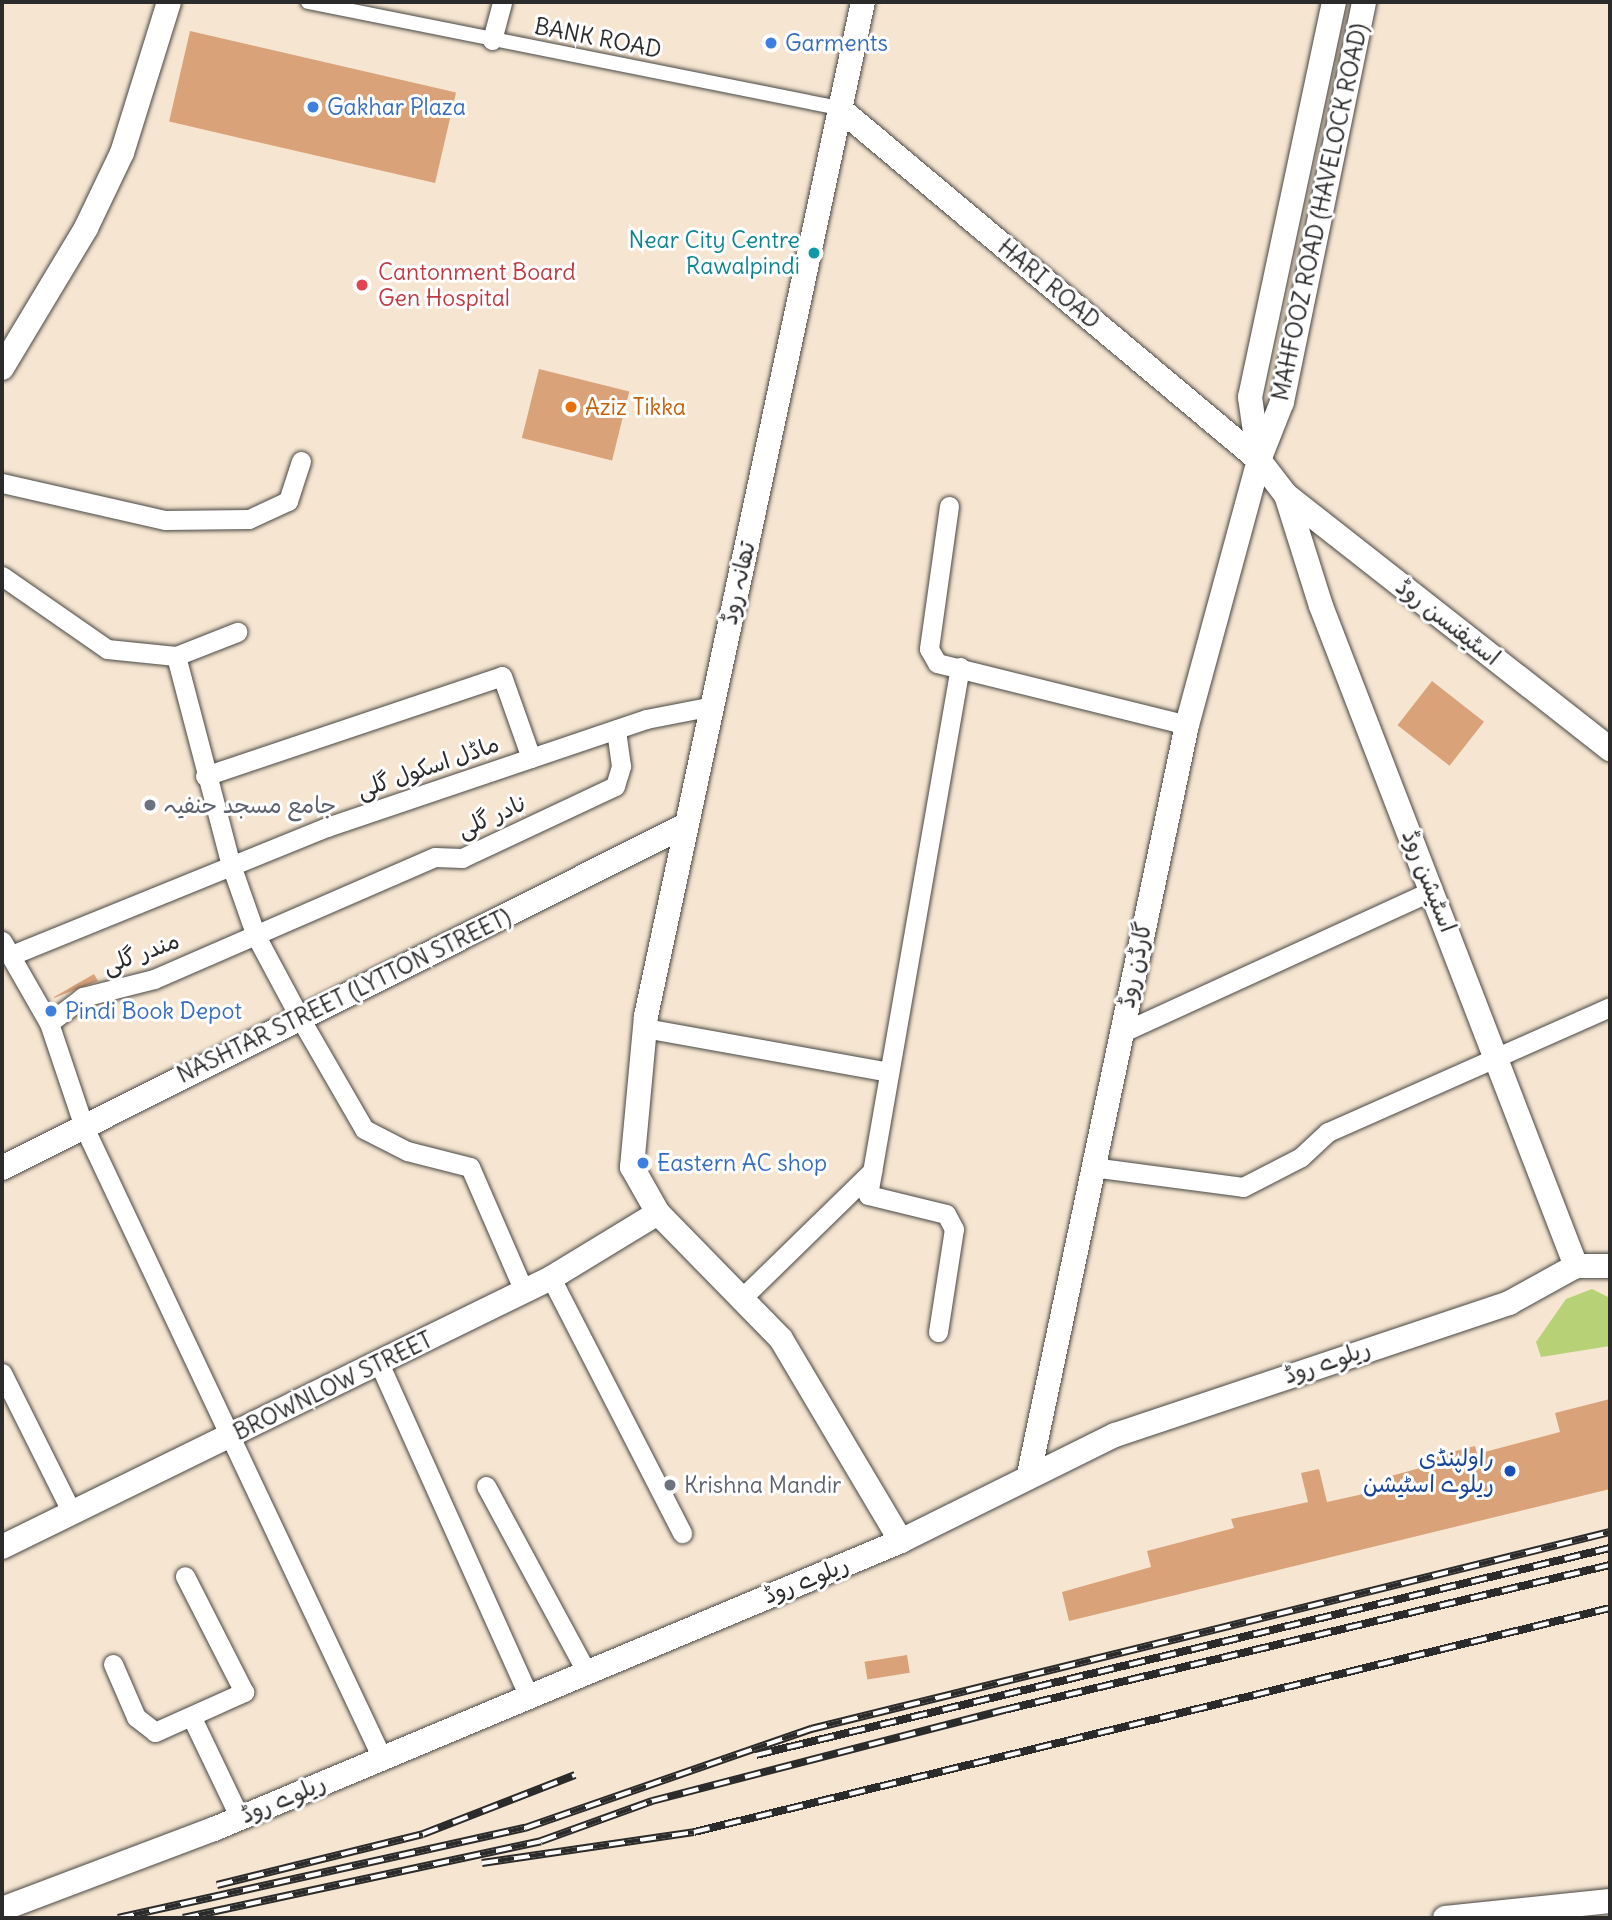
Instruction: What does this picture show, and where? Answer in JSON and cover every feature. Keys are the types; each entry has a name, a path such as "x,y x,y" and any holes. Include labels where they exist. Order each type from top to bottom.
{"street":[{"path":"2,368 86,228 122,153 169,2"},
{"name":"BANK ROAD","path":"308,2 839,108"},
{"path":"492,40 502,2"},
{"name":"تھانہ روڈ","path":"658,1213 632,1167 645,1028 708,707 863,2"},
{"name":"MAHFOOZ ROAD (HAVELOCK ROAD)","path":"1259,460 1251,397 1334,2"},
{"name":"MAHFOOZ ROAD (HAVELOCK ROAD)","path":"1259,460 1282,402 1364,2"},
{"name":"HARI ROAD","path":"839,108 1259,460 1286,495"},
{"name":"گارڈن روڈ","path":"1029,1474 1187,724 1259,460"},
{"path":"2,483 165,520 248,519 288,501 301,461"},
{"name":"اسٹیفنسن روڈ","path":"1286,495 1610,749"},
{"name":"اسٹیشن روڈ","path":"1286,495 1321,606 1497,1052 1576,1266"},
{"path":"949,506 929,649 937,663 1187,724"},
{"path":"2,576 107,649 176,656 237,632"},
{"path":"176,656 205,776 231,865 256,936 300,1018 364,1129 407,1151 470,1167 524,1291"},
{"path":"938,1332 954,1229 946,1214 868,1195 960,667"},
{"path":"205,776 502,676 531,758"},
{"name":"ماڈل اسکول گلی","path":"6,947 615,729 708,707"},
{"name":"نادر گلی","path":"256,936 435,857 462,858 615,786 621,766 615,729"},
{"name":"NASHTAR STREET (LYTTON STREET)","path":"2,1168 686,825"},
{"path":"1121,1033 1433,890"},
{"name":"مندر گلی","path":"49,1023 83,996 123,990 256,936"},
{"path":"6,947 49,1023 84,1127 382,1758"},
{"path":"1092,1167 1243,1188 1301,1157 1328,1132 1497,1052 1610,1007"},
{"path":"645,1028 889,1072"},
{"path":"743,1297 872,1171"},
{"path":"658,1213 743,1297 781,1339 901,1541"},
{"name":"BROWNLOW STREET","path":"2,1547 551,1278 658,1213"},
{"name":"ریلوے روڈ","path":"2,1909 240,1818 528,1695 901,1541 1029,1474 1115,1435 1509,1303 1576,1266 1610,1266"},
{"path":"551,1278 682,1533"},
{"path":"379,1363 528,1695"},
{"path":"2,1373 72,1513"},
{"path":"486,1486 586,1671"},
{"path":"113,1664 136,1717 155,1732 192,1718 244,1688 185,1576"},
{"path":"192,1718 240,1818"},
{"path":"1445,1918 1610,1901"}],"green space":[{"path":"1592,1289 1610,1298 1610,1346 1541,1357 1536,1342 1566,1299"}],"building":[{"name":"Gakhar Plaza","path":"190,31 456,92 435,183 169,122"},
{"path":"539,369 629,391 612,460 522,438"},
{"path":"1432,681 1484,722 1450,766 1398,725"},
{"path":"94,974 98,981 54,998 54,997"},
{"path":"1610,1399 1610,1489 1069,1621 1062,1592 1151,1567 1147,1551 1234,1528 1231,1519 1308,1502 1301,1473 1319,1469 1327,1502 1386,1489 1384,1478 1434,1464 1433,1457 1475,1446 1477,1454 1560,1432 1555,1413"},
{"path":"907,1655 910,1673 867,1680 865,1662"}],"railway":[{"path":"118,1918 525,1828 811,1729 1610,1532"},
{"path":"756,1755 1610,1548"},
{"path":"183,1918 541,1841 652,1801 1004,1710 1610,1565"},
{"path":"482,1863 694,1832 1610,1608"},
{"path":"217,1885 423,1834 575,1775"}],"place":[{"name":"Garments","path":"771,43"},
{"name":"Gakhar Plaza","path":"313,107"},
{"name":"Near City Centre Rawalpindi","path":"814,253"},
{"name":"Cantonment Board Gen Hospital","path":"362,285"},
{"name":"Aziz Tikka","path":"571,407"},
{"name":"جامع مسجد حنفیہ","path":"150,805"},
{"name":"Pindi Book Depot","path":"51,1011"},
{"name":"Eastern AC shop","path":"643,1163"},
{"name":"راولپنڈی ریلوے اسٹیشن","path":"1510,1471"},
{"name":"Krishna Mandir","path":"670,1485"}]}
